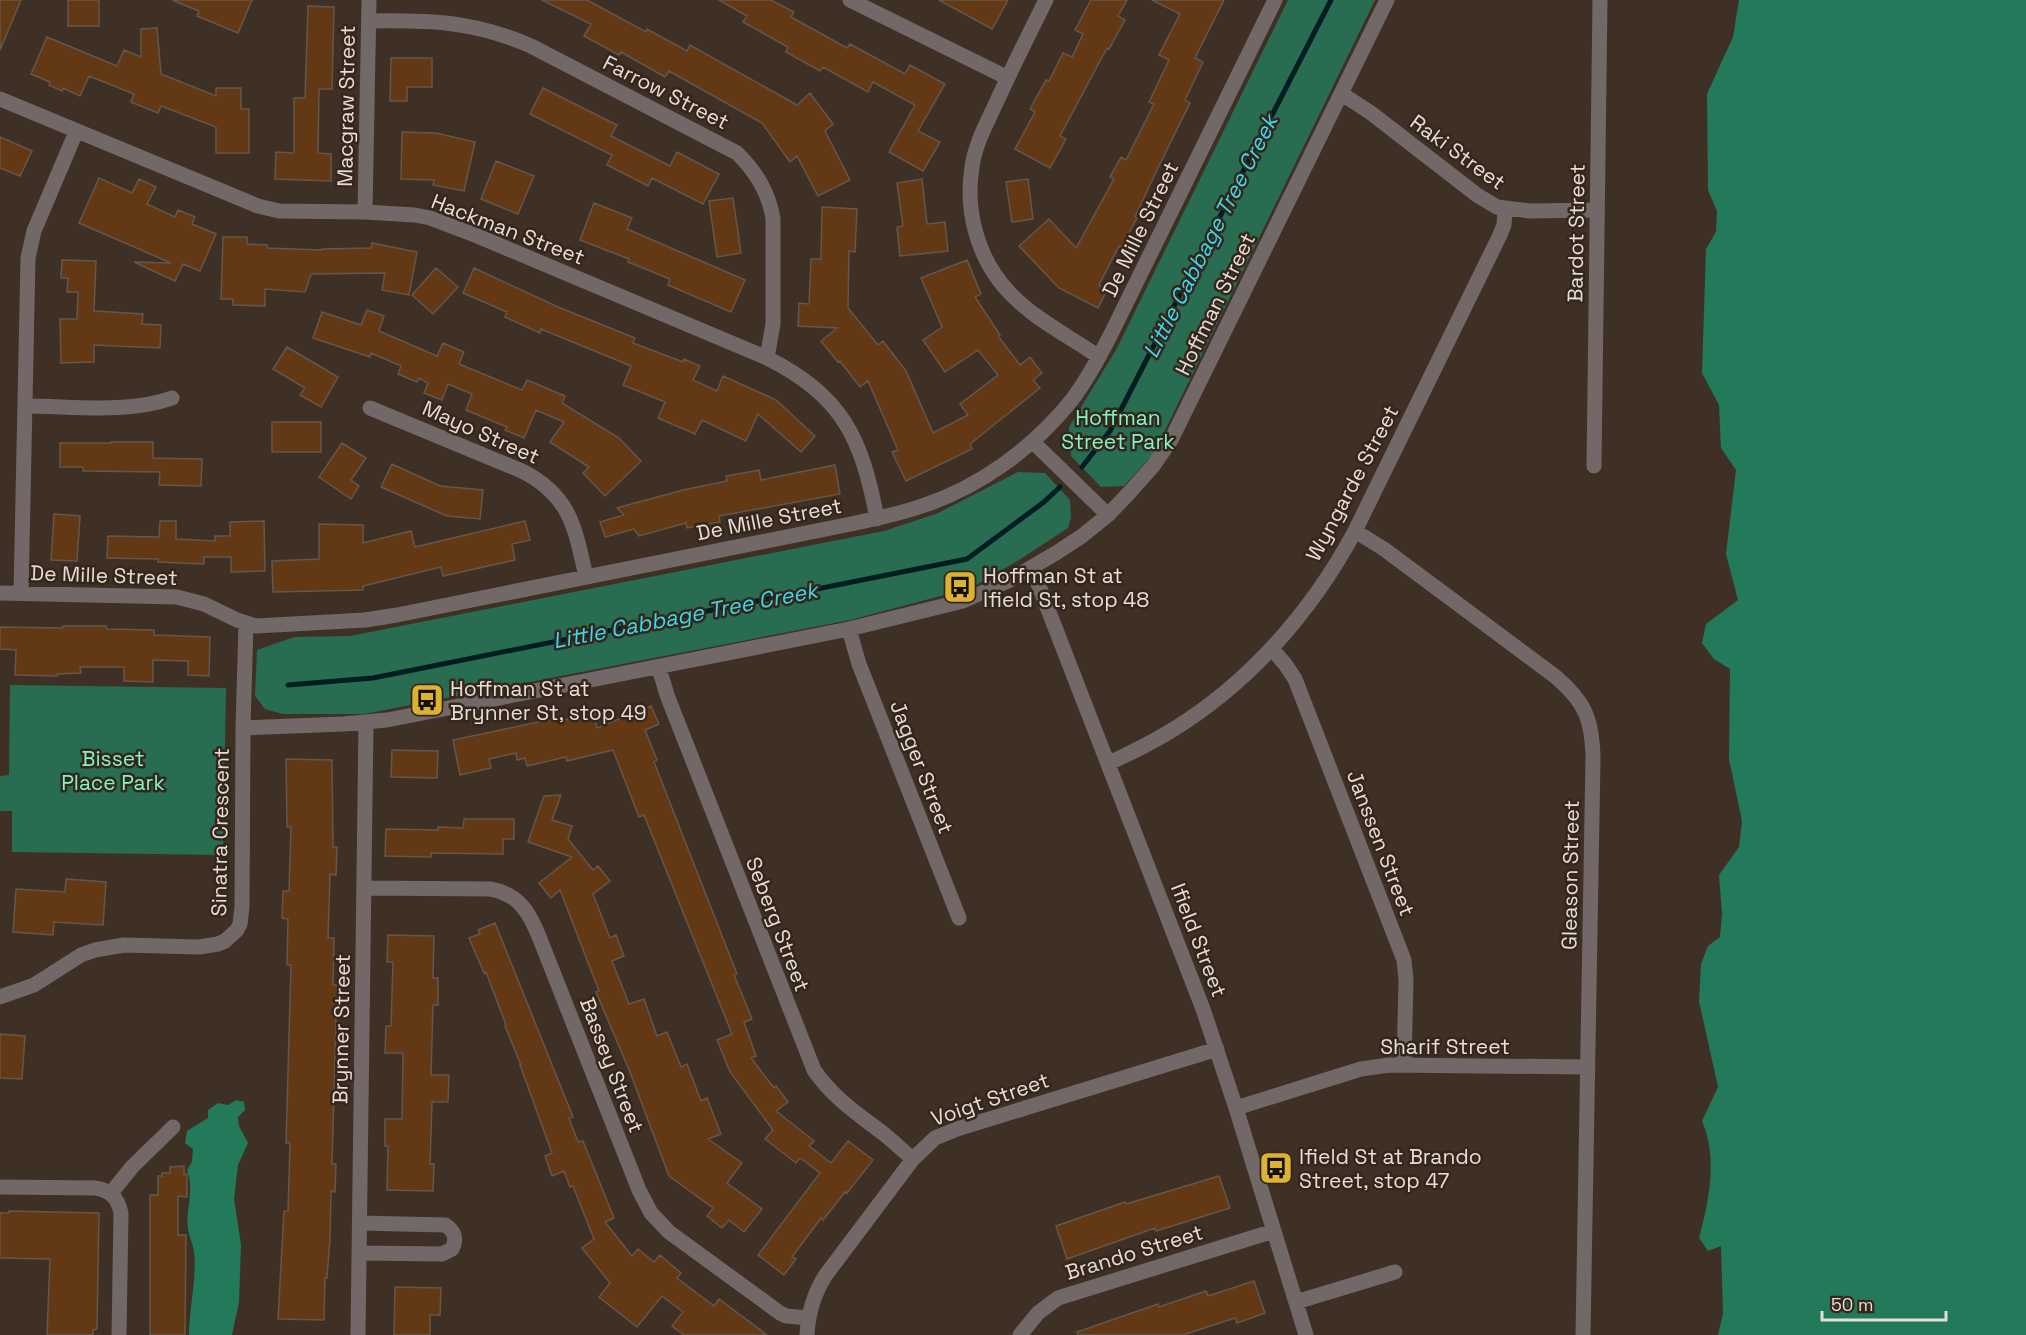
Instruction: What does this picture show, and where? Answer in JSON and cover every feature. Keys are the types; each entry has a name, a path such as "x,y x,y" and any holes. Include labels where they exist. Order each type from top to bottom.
{"street":[{"name":"Macgraw Street","path":"365,212 369,0"},
{"path":"850,0 1008,78"},
{"path":"1046,0 983,131 972,166 971,195 976,235 988,265 1009,292 1027,308 1099,357"},
{"name":"De Mille Street","path":"0,593 177,597 204,604 246,624 266,626 365,620 877,519 952,495 1007,461 1033,441 1071,400 1099,357 1275,0"},
{"name":"Hoffman Street","path":"243,728 366,723 659,668 849,629 963,601 987,592 1032,568 1082,536 1107,515 1153,466 1171,440 1387,0"},
{"name":"Bardot Street","path":"1594,466 1600,0"},
{"name":"Farrow Street","path":"369,21 418,20 456,23 507,35 736,153 758,176 771,205 773,324 766,358"},
{"name":"Raki Street","path":"1342,94 1371,113 1477,195 1497,207 1530,212 1597,210"},
{"name":"Hackman Street","path":"0,99 258,206 279,211 415,215 447,224 766,358 793,371 809,382 836,408 854,439 861,457 877,519"},
{"path":"21,593 27,277 30,244 76,132"},
{"name":"Wyngarde Street","path":"1109,764 1149,744 1194,715 1247,673 1272,649 1298,618 1335,566 1355,531 1499,237 1504,225 1505,210"},
{"path":"25,406 131,407 156,404 172,398"},
{"name":"Mayo Street","path":"370,408 522,471 545,485 568,513 586,577"},
{"path":"1033,441 1107,515"},
{"name":"Gleason Street","path":"1355,531 1384,549 1556,677 1571,690 1587,713 1593,757 1583,1335"},
{"name":"Ifield Street","path":"1032,568 1217,1049 1306,1335"},
{"name":"Sinatra Crescent","path":"0,997 34,985 81,955 95,950 124,945 208,946 225,941 232,936 240,924 246,624"},
{"name":"Jagger Street","path":"849,629 859,664 959,918"},
{"name":"Janssen Street","path":"1272,649 1295,679 1404,960 1406,980 1404,1064"},
{"name":"Seberg Street","path":"659,668 667,695 814,1070 841,1102 886,1135 913,1159"},
{"name":"Brynner Street","path":"358,1335 366,723"},
{"name":"Bassey Street","path":"364,888 490,889 507,894 522,906 528,912 536,930 639,1190 651,1213 669,1232 780,1313 786,1316 809,1318"},
{"name":"Voigt Street","path":"807,1335 816,1291 825,1276 913,1159 927,1144 944,1134 1217,1049"},
{"name":"Sharif Street","path":"1236,1108 1368,1068 1404,1064 1588,1067"},
{"path":"111,1193 132,1167 173,1127"},
{"path":"0,1186 95,1188 111,1193 117,1200 121,1213 119,1335"},
{"path":"360,1224 445,1225 453,1231 455,1240 452,1249 442,1254 360,1253"},
{"name":"Brando Street","path":"1020,1335 1038,1313 1058,1298 1274,1231"},
{"path":"1296,1302 1395,1272"}],"green space":[{"name":"Hoffman Street Park","path":"1288,0 1375,0 1154,453 1124,486 1101,487 1071,456 1069,427 1116,350"},
{"path":"1739,0 2026,0 2026,1335 1718,1335 1723,1314 1721,1246 1708,1251 1699,1238 1709,1194 1711,1164 1710,1149 1702,1121 1718,1087 1699,1001 1701,964 1708,946 1720,937 1722,914 1719,875 1739,847 1742,821 1729,759 1730,669 1714,659 1702,643 1706,624 1738,600 1726,554 1736,470 1721,448 1719,405 1702,373 1706,249 1716,232 1717,211 1708,190 1707,94 1733,37"},
{"name":"Hoffman Street Park","path":"1018,472 1045,473 1070,500 1071,518 1068,528 971,588 850,620 364,714 283,714 265,709 255,696 257,650 294,637 350,636 884,531 938,513"},
{"name":"Bisset Place Park","path":"10,685 226,688 223,855 12,852 12,811 0,811 0,776 9,775"},
{"path":"236,1100 244,1102 245,1110 238,1117 239,1126 248,1143 238,1165 234,1199 241,1245 239,1302 232,1335 189,1335 195,1262 187,1222 190,1185 187,1170 192,1162 193,1149 185,1143 187,1131 208,1118 208,1110 218,1103 228,1105"}],"building":[{"path":"0,0 21,0 0,50"},
{"path":"68,0 99,0 99,26 68,26"},
{"path":"172,0 252,0 238,33 197,16 199,11"},
{"path":"542,0 587,0 687,51 690,45 797,105 810,93 833,124 825,131 850,180 818,196 797,156 790,162 762,123 669,71 665,77 621,52 619,55 584,36 591,24"},
{"path":"719,0 771,0 794,12 791,17 847,48 850,44 905,74 910,65 945,84 918,131 940,142 923,171 889,152 915,105 873,82 868,92 823,67 820,71 786,52 788,47 743,22 747,16"},
{"path":"939,0 1008,0 992,29"},
{"path":"1091,0 1127,0 1118,16 1125,20 1109,49 1107,48 1060,136 1066,139 1050,168 1015,149 1035,112 1030,109 1046,80 1049,81 1063,53 1072,57 1083,34 1075,30"},
{"path":"1152,0 1224,0 1195,58 1203,62 1185,100 1190,103 1135,217 1137,218 1121,247 1119,246 1099,285 1107,290 1098,308 1059,288 1019,246 1049,219 1076,248 1114,179 1110,177 1121,157 1126,160 1154,104 1149,102 1169,60 1159,55 1180,14"},
{"path":"308,6 334,7 332,89 319,89 318,153 331,154 331,181 275,179 276,152 294,153 294,98 305,98"},
{"path":"157,28 161,74 216,96 216,88 241,88 241,109 249,109 249,153 216,153 216,127 161,106 158,113 131,102 134,94 89,76 80,96 63,88 62,91 49,85 50,82 31,74 47,37 117,66 124,50 141,57 141,29"},
{"path":"391,58 432,58 432,87 407,87 407,101 390,101"},
{"path":"543,88 617,125 611,136 670,166 677,152 719,174 703,204 652,178 648,186 607,165 612,155 530,114"},
{"path":"402,132 436,133 475,142 464,191 433,185 434,180 401,179"},
{"path":"0,137 32,151 20,176 0,168"},
{"path":"496,161 534,176 518,214 481,199"},
{"path":"99,178 132,193 139,179 156,187 147,204 175,217 178,210 195,217 192,224 216,234 200,271 183,264 175,281 134,262 171,263 79,223"},
{"path":"922,179 927,224 945,222 948,251 900,256 897,227 903,226 897,183"},
{"path":"1028,179 1033,219 1012,222 1006,182"},
{"path":"733,198 741,253 717,257 709,201"},
{"path":"594,203 632,218 627,229 745,280 731,312 668,285 670,279 628,262 629,259 580,240"},
{"path":"822,207 857,209 855,252 849,251 848,308 878,345 883,341 906,371 933,433 968,415 960,404 998,375 978,350 945,372 923,340 942,327 921,278 967,260 981,294 975,297 1000,335 998,336 1020,365 1030,357 1042,373 1033,380 1040,388 970,444 972,449 906,481 892,452 898,450 868,381 860,387 821,341 837,328 798,326 799,303 809,304 811,259 821,259"},
{"path":"223,237 247,237 247,244 267,245 267,248 322,250 371,248 372,243 417,252 409,295 382,290 385,273 311,274 305,292 265,289 265,306 233,305 233,299 221,299"},
{"path":"62,260 96,261 94,311 143,314 142,324 161,325 160,348 94,345 94,362 61,363 60,319 77,319 78,292 67,292 68,278 61,278"},
{"path":"436,268 458,287 433,314 412,295"},
{"path":"474,268 558,307 635,338 633,343 700,366 693,380 717,391 723,376 776,400 815,436 801,452 758,414 746,441 702,420 695,434 658,418 665,402 623,385 631,366 541,329 540,333 505,317 507,312 463,293"},
{"path":"367,310 384,316 379,331 437,356 443,343 464,352 459,364 522,390 527,380 565,396 562,403 619,438 641,461 605,496 583,473 589,467 550,442 564,422 536,410 524,438 505,430 507,427 466,410 472,394 448,384 442,400 424,393 428,383 419,378 417,382 398,374 401,366 371,353 370,357 313,338 322,312 361,325"},
{"path":"287,347 338,377 321,407 300,395 305,388 273,369"},
{"path":"272,422 321,422 321,452 272,452"},
{"path":"153,442 153,458 202,459 201,486 159,485 160,472 83,471 83,467 60,467 60,443"},
{"path":"342,443 366,458 351,480 359,486 351,499 319,477"},
{"path":"392,464 440,486 483,490 480,519 447,516 381,487"},
{"path":"835,465 840,494 719,516 720,522 687,528 686,523 639,536 634,529 605,537 600,522 624,515 617,508 727,481 726,476 759,470 761,480"},
{"path":"54,514 80,516 77,561 51,560"},
{"path":"160,521 176,521 176,539 215,541 215,536 230,536 230,522 264,521 265,571 231,572 231,557 204,557 204,564 158,562 158,559 107,558 108,536 159,537"},
{"path":"525,521 530,540 512,544 515,560 443,576 441,567 363,586 363,590 273,592 272,561 319,559 319,524 363,525 363,543 411,531 415,547"},
{"path":"63,626 106,626 107,629 154,630 154,635 210,637 209,676 188,675 188,661 153,660 153,682 124,681 124,667 80,667 81,673 57,674 57,676 15,675 16,650 0,649 0,627 63,628"},
{"path":"651,706 659,724 645,730 657,760 654,762 737,974 734,975 752,1019 744,1022 756,1056 751,1058 788,1102 776,1111 814,1141 809,1146 831,1163 848,1141 873,1160 823,1220 821,1218 792,1257 796,1259 784,1275 758,1255 820,1173 800,1158 796,1163 765,1139 773,1130 730,1072 717,1040 732,1034 644,815 639,817 613,750 567,761 566,757 527,766 525,758 517,760 516,753 489,759 491,768 460,775 453,740 562,717 563,720 594,713 597,728"},
{"path":"392,750 438,751 437,778 391,777"},
{"path":"286,759 332,760 333,847 337,847 336,875 330,874 328,938 334,938 333,985 337,985 332,1164 336,1164 335,1192 331,1191 324,1320 278,1319 284,1211 288,1211 290,1143 286,1143 291,965 287,965 288,919 282,918 283,891 289,891 291,827 287,827"},
{"path":"561,795 552,820 572,826 568,839 593,870 598,866 610,881 593,894 610,938 616,935 624,956 612,961 629,1004 644,999 657,1036 667,1032 681,1067 687,1064 701,1101 707,1098 721,1134 708,1139 742,1163 727,1183 762,1209 744,1232 729,1220 722,1228 707,1216 713,1208 669,1176 630,1072 596,992 599,991 560,890 551,898 539,883 572,857 528,842 544,796"},
{"path":"464,819 514,819 514,839 503,839 503,854 431,853 431,857 385,856 386,829 463,828"},
{"path":"66,879 106,882 103,925 54,922 53,935 13,932 16,889 65,892"},
{"path":"495,923 573,1117 569,1118 578,1142 583,1141 614,1218 605,1222 632,1256 638,1249 654,1262 660,1255 681,1273 677,1278 714,1306 719,1299 767,1335 684,1335 672,1326 683,1312 662,1296 637,1327 599,1297 610,1283 582,1248 594,1239 573,1186 570,1187 564,1171 552,1176 545,1156 552,1153 486,972 484,973 469,938 480,934 478,930"},
{"path":"388,935 434,936 433,978 438,978 438,1005 433,1005 431,1075 449,1075 448,1102 432,1102 430,1164 434,1164 433,1191 387,1190 388,1146 385,1146 385,1119 402,1119 403,1053 385,1053 386,1026 391,1026 393,962 387,962"},
{"path":"0,1034 25,1036 22,1079 0,1078"},
{"path":"184,1166 184,1175 187,1174 187,1197 178,1196 178,1235 186,1235 185,1335 150,1335 150,1195 158,1195 158,1176 162,1176 162,1173 170,1173 170,1167"},
{"path":"1219,1176 1230,1208 1156,1231 1155,1228 1067,1259 1056,1226 1125,1202 1126,1204"},
{"path":"9,1211 99,1213 97,1329 93,1330 93,1335 47,1335 50,1259 0,1258 0,1213 9,1213"},
{"path":"1254,1281 1265,1313 1237,1323 1235,1318 1183,1335 1078,1335 1077,1332 1158,1304 1159,1307 1206,1291 1208,1296"},
{"path":"395,1287 441,1288 440,1315 430,1315 430,1335 394,1335"}],"waterway":[{"name":"Little Cabbage Tree Creek","path":"1082,467 1110,431 1331,0"},
{"name":"Little Cabbage Tree Creek","path":"288,685 373,678 967,559 1044,502 1060,487"}],"place":[{"name":"Hoffman St at Ifield St, stop 48","path":"960,587"},
{"name":"Hoffman St at Brynner St, stop 49","path":"427,700"},
{"name":"Ifield St at Brando Street, stop 47","path":"1276,1168"}]}
